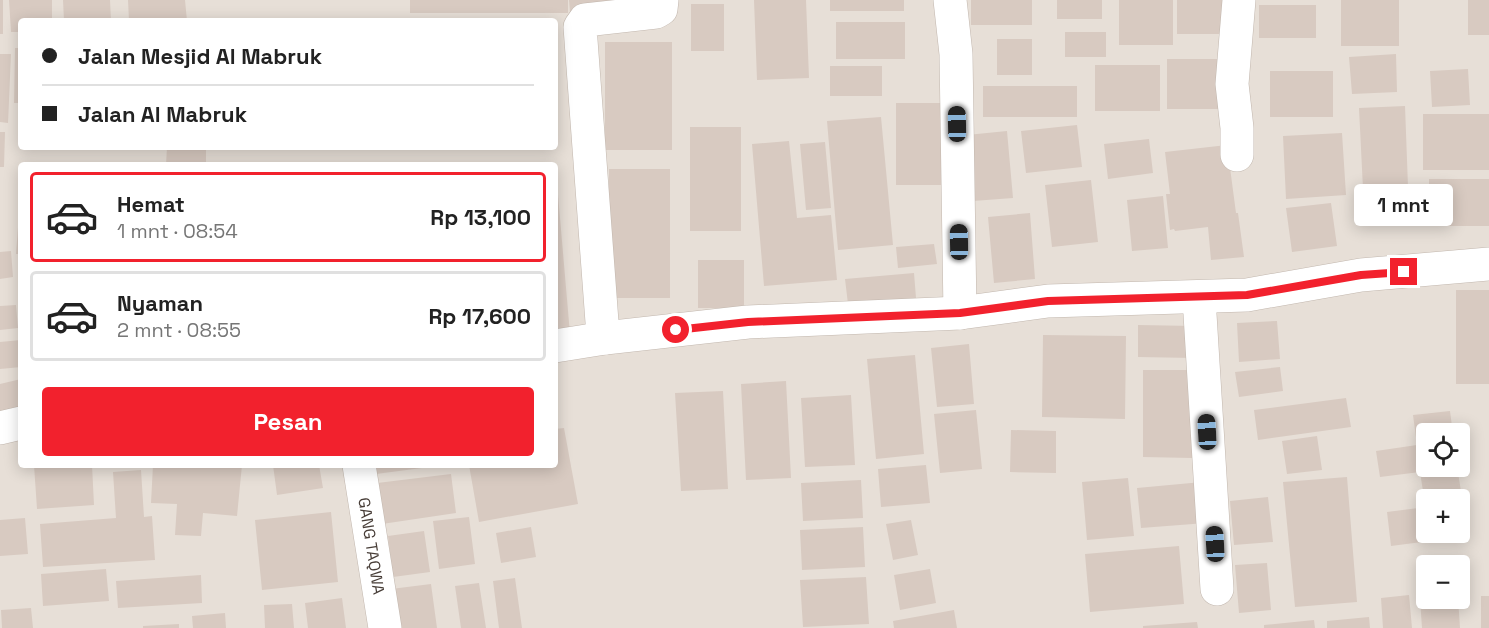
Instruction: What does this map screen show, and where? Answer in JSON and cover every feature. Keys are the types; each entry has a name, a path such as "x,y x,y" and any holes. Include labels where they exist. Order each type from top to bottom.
{"street":[{"path":"605,338 580,27 585,20 656,12 661,9 662,0"},
{"path":"950,0 956,54 960,313"},
{"path":"1237,155 1237,128 1232,84 1239,0"},
{"path":"558,346 748,322 960,313 1048,301 1247,295 1361,275 1489,264"},
{"path":"1199,298 1218,589"},
{"path":"0,428 18,424"},
{"name":"GANG TAQWA","path":"359,468 385,628"}],"shaded area":[{"path":"0,0 1489,0 1489,628 0,628"}],"building":[{"path":"0,0 3,0 3,34 0,34"},
{"path":"9,0 52,0 52,18 18,18 18,32 11,32"},
{"path":"63,0 110,0 111,18 64,18"},
{"path":"128,0 185,0 187,18 129,18"},
{"path":"410,0 568,0 568,13 410,13"},
{"path":"569,0 643,0 643,10 570,12"},
{"path":"754,0 806,0 809,78 757,80"},
{"path":"830,0 904,0 904,11 830,11"},
{"path":"971,0 1032,0 1032,25 971,25"},
{"path":"1057,0 1102,0 1102,19 1057,19"},
{"path":"1119,0 1173,0 1173,45 1119,45"},
{"path":"1177,0 1226,0 1226,34 1177,34"},
{"path":"1341,0 1399,0 1399,46 1341,46"},
{"path":"1468,0 1489,0 1489,35 1468,35"},
{"path":"691,4 724,4 724,51 691,51"},
{"path":"1259,5 1316,5 1316,38 1259,38"},
{"path":"836,22 905,22 905,59 836,59"},
{"path":"1065,32 1106,32 1106,57 1065,57"},
{"path":"997,39 1032,39 1032,75 997,75"},
{"path":"605,42 672,42 672,150 605,150"},
{"path":"15,48 18,48 18,103 14,103"},
{"path":"0,54 11,54 8,123 0,122"},
{"path":"1396,54 1397,92 1352,94 1349,57"},
{"path":"1167,59 1226,59 1226,109 1167,109"},
{"path":"1095,65 1160,65 1160,111 1095,111"},
{"path":"830,66 882,66 882,96 830,96"},
{"path":"1468,69 1470,105 1432,107 1430,71"},
{"path":"1270,71 1333,71 1333,117 1270,117"},
{"path":"983,86 1077,86 1077,117 983,117"},
{"path":"896,103 943,103 943,185 896,185"},
{"path":"1405,106 1408,187 1363,189 1359,108"},
{"path":"1423,114 1489,114 1489,170 1423,170"},
{"path":"881,117 893,245 838,250 827,121"},
{"path":"1077,125 1082,167 1026,173 1021,131"},
{"path":"690,127 741,127 741,231 690,231"},
{"path":"1007,131 1013,198 973,201 967,135"},
{"path":"0,132 5,132 4,167 0,167"},
{"path":"1342,133 1346,195 1286,199 1283,136"},
{"path":"1149,139 1153,173 1108,179 1104,144"},
{"path":"789,141 797,218 831,215 837,280 764,286 752,144"},
{"path":"825,142 831,208 806,210 800,144"},
{"path":"1227,145 1244,257 1211,260 1208,227 1170,230 1166,194 1170,194 1165,152"},
{"path":"167,150 206,150 206,162 166,162"},
{"path":"609,169 670,169 670,298 609,298"},
{"path":"1429,179 1489,179 1489,226 1429,226"},
{"path":"1091,180 1098,242 1052,247 1045,185"},
{"path":"558,195 570,334 558,336"},
{"path":"1163,196 1168,248 1132,251 1127,200"},
{"path":"1331,203 1337,246 1292,252 1286,208"},
{"path":"1030,213 1035,279 994,283 988,217"},
{"path":"18,227 18,254 16,254"},
{"path":"934,244 937,264 898,268 896,247"},
{"path":"11,251 13,277 0,279 0,252"},
{"path":"698,260 744,260 744,308 698,308"},
{"path":"914,273 916,298 848,304 845,279"},
{"path":"1456,290 1489,290 1489,384 1456,384"},
{"path":"16,305 18,328 0,330 0,306"},
{"path":"1277,321 1280,359 1239,362 1237,323"},
{"path":"1138,325 1194,326 1194,358 1138,357"},
{"path":"1043,335 1126,336 1125,419 1042,417"},
{"path":"18,340 18,367 0,369 0,342"},
{"path":"969,344 974,404 937,407 931,348"},
{"path":"915,355 924,454 876,459 867,359"},
{"path":"1280,367 1283,391 1239,397 1235,372"},
{"path":"1143,370 1193,370 1192,458 1143,457"},
{"path":"18,380 18,418 0,421 0,384"},
{"path":"786,381 791,478 746,480 741,384"},
{"path":"723,391 728,489 681,491 675,393"},
{"path":"851,395 855,465 805,467 801,398"},
{"path":"1346,398 1351,427 1258,440 1254,410"},
{"path":"976,410 982,469 940,473 934,414"},
{"path":"1450,411 1452,423 1416,423 1416,438 1413,415"},
{"path":"564,428 578,504 479,522 470,468 558,468 558,429"},
{"path":"1011,430 1056,431 1056,473 1010,472"},
{"path":"1317,436 1322,470 1287,474 1282,441"},
{"path":"1416,445 1416,472 1380,477 1376,451"},
{"path":"926,465 930,503 881,507 878,469"},
{"path":"34,468 92,468 94,505 37,509"},
{"path":"153,468 242,468 237,516 203,513 201,536 175,535 177,504 151,503"},
{"path":"273,468 320,468 323,488 277,495"},
{"path":"375,468 422,468 376,474"},
{"path":"141,470 144,517 152,516 155,560 43,567 40,524 116,518 113,472"},
{"path":"451,474 456,513 382,524 377,483"},
{"path":"1347,477 1357,602 1295,607 1283,482"},
{"path":"1421,477 1459,477 1461,489 1423,489"},
{"path":"1128,478 1134,536 1087,540 1082,482"},
{"path":"861,480 863,518 803,521 801,483"},
{"path":"1202,482 1206,523 1141,528 1137,488"},
{"path":"1268,497 1273,542 1234,545 1230,501"},
{"path":"1416,508 1416,543 1391,546 1387,512"},
{"path":"331,512 338,582 262,590 255,520"},
{"path":"469,517 475,564 439,569 433,521"},
{"path":"25,518 28,554 0,556 0,520"},
{"path":"911,520 918,555 893,560 886,524"},
{"path":"531,527 536,557 501,563 496,533"},
{"path":"863,527 865,567 802,570 800,530"},
{"path":"424,531 430,572 393,577 388,536"},
{"path":"1179,546 1184,604 1090,612 1085,554"},
{"path":"1267,563 1271,610 1239,613 1235,565"},
{"path":"106,569 109,601 43,606 41,574"},
{"path":"930,569 936,603 900,610 894,575"},
{"path":"201,575 202,603 118,608 116,581"},
{"path":"866,577 869,624 803,627 800,580"},
{"path":"515,578 522,628 499,628 493,581"},
{"path":"479,583 486,628 461,628 455,586"},
{"path":"431,584 437,628 396,628 391,589"},
{"path":"1409,595 1412,628 1383,628 1381,598"},
{"path":"1481,596 1489,596 1489,628 1481,628"},
{"path":"342,598 346,628 308,628 305,603"},
{"path":"292,604 294,628 265,628 264,605"},
{"path":"31,608 33,628 2,628 1,610"},
{"path":"1421,609 1459,609 1460,628 1422,628"},
{"path":"954,610 957,628 894,628 893,621"},
{"path":"225,613 226,628 193,628 192,616"},
{"path":"1369,617 1370,628 1327,628 1327,621"},
{"path":"1314,620 1315,628 1264,628 1264,625"},
{"path":"1197,622 1198,628 1143,628 1143,626"},
{"path":"179,624 179,628 143,628 143,626"}],"route":[{"path":"676,330 748,322 960,313 1048,301 1247,295 1361,275 1404,272"}]}
